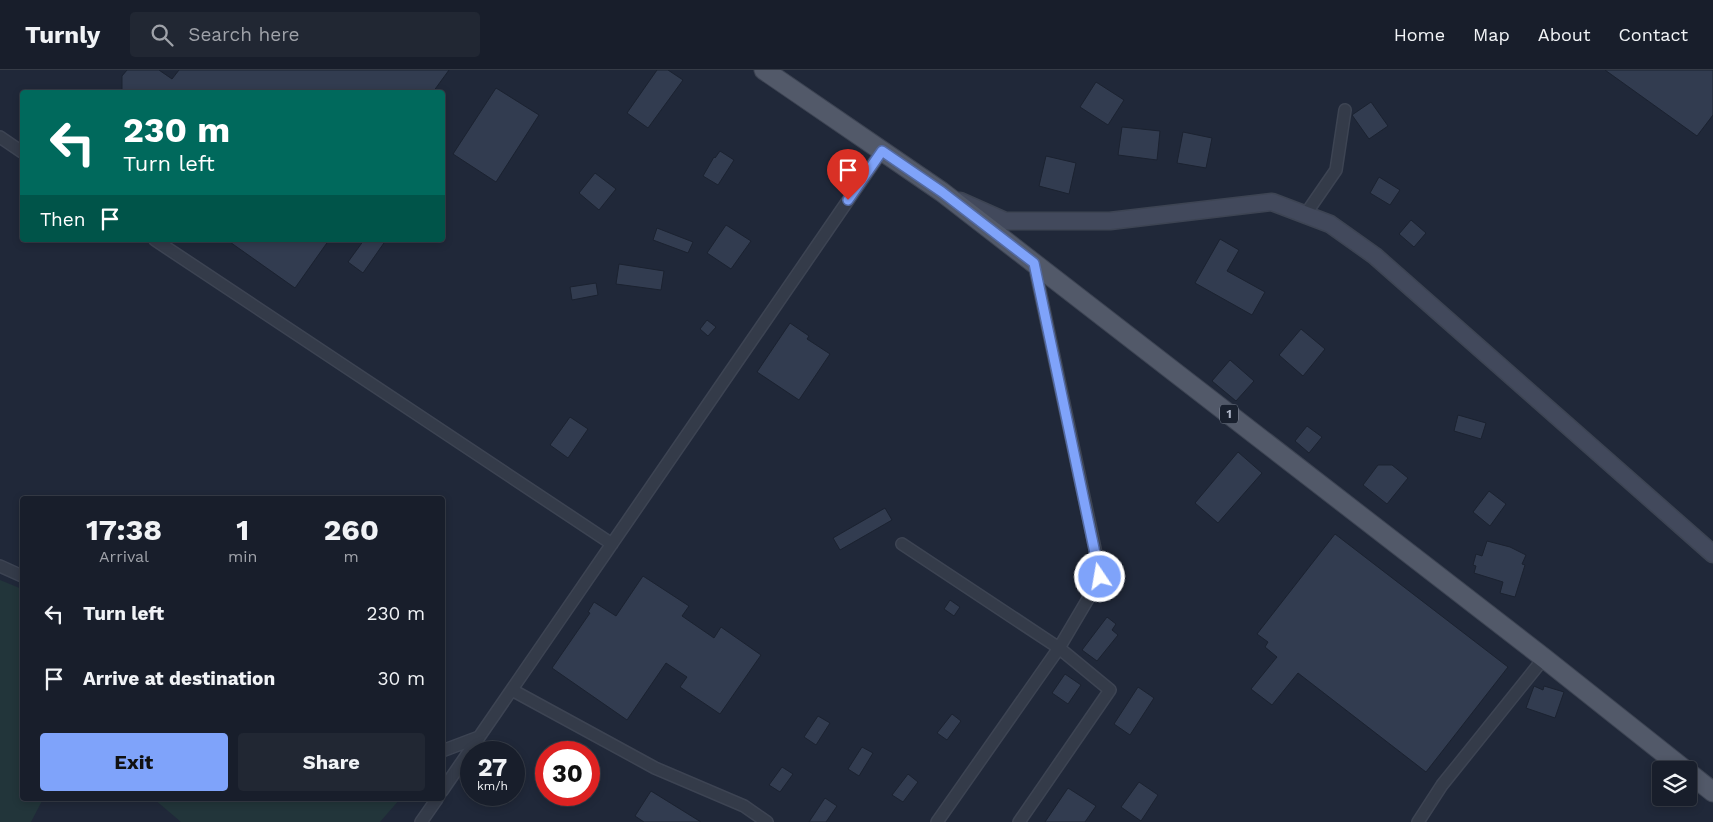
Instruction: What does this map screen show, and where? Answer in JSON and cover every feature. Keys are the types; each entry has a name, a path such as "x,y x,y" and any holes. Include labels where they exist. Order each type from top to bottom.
{"main road":[{"name":"1","path":"764,70 942,192 1544,658 1674,761"},
{"path":"1697,779 1713,792"}],"street":[{"path":"1305,215 1336,170 1345,110"},
{"path":"0,137 20,151"},
{"path":"445,787 882,151"},
{"path":"942,192 1005,221 1110,221 1272,202 1330,224 1375,256 1713,554"},
{"path":"158,242 612,544"},
{"path":"937,822 1058,648 1100,577 1034,263"},
{"path":"902,544 1058,648 1110,690 1019,822"},
{"path":"0,566 20,575"},
{"path":"1418,822 1442,785 1544,658"},
{"path":"512,690 655,768 744,806 767,822"},
{"path":"445,750 479,737"},
{"path":"422,822 436,801"}],"green space":[{"path":"0,580 20,588 20,801 42,801 31,822 0,822"},
{"path":"156,801 398,801 380,822 181,822"}],"building":[{"path":"127,70 159,70 172,79 179,70 449,70 434,90 122,90 122,76"},
{"path":"657,70 668,70 683,80 648,128 627,113"},
{"path":"1605,70 1713,70 1713,115 1697,136"},
{"path":"1096,82 1124,100 1108,125 1080,107"},
{"path":"496,88 539,115 496,182 453,154"},
{"path":"1371,102 1388,126 1369,139 1352,115"},
{"path":"1122,127 1160,131 1157,160 1118,155"},
{"path":"1183,132 1212,138 1206,168 1177,163"},
{"path":"720,151 734,160 718,185 703,176 714,157"},
{"path":"1046,156 1076,163 1069,194 1039,186"},
{"path":"595,173 616,189 599,210 579,193"},
{"path":"1379,177 1400,190 1390,205 1370,193"},
{"path":"1411,220 1426,233 1414,247 1399,234"},
{"path":"726,225 751,241 731,269 707,253"},
{"path":"657,228 693,242 688,253 653,240"},
{"path":"1220,239 1239,250 1227,271 1265,292 1252,315 1195,283"},
{"path":"230,242 328,242 295,288"},
{"path":"363,242 385,242 363,273 348,262"},
{"path":"619,264 664,271 661,290 616,284"},
{"path":"596,283 598,295 572,300 570,287"},
{"path":"707,320 716,327 708,336 700,329"},
{"path":"790,323 809,336 807,339 830,354 799,400 757,372"},
{"path":"1301,329 1325,349 1303,376 1279,355"},
{"path":"1230,360 1254,381 1236,401 1212,381"},
{"path":"1458,415 1486,423 1481,439 1454,431"},
{"path":"570,417 588,429 568,458 550,445"},
{"path":"1307,426 1322,437 1309,453 1295,441"},
{"path":"1238,452 1262,473 1218,523 1195,503"},
{"path":"1378,465 1392,465 1408,478 1387,504 1363,485"},
{"path":"1489,491 1506,504 1490,526 1473,512"},
{"path":"885,508 892,520 840,550 833,538"},
{"path":"1335,534 1508,667 1426,772 1298,673 1272,705 1251,689 1277,657 1265,647 1268,642 1257,634"},
{"path":"1487,541 1510,547 1526,555 1522,564 1525,565 1515,597 1500,593 1503,582 1474,573 1476,566 1473,565 1476,554 1482,556"},
{"path":"643,576 689,606 682,616 714,638 721,627 761,655 720,714 680,687 687,677 666,663 627,720 552,668 590,613 588,612 594,602 616,616"},
{"path":"950,600 960,607 954,616 944,609"},
{"path":"1107,617 1116,624 1112,630 1118,635 1097,661 1082,650"},
{"path":"1065,674 1081,685 1068,704 1052,693"},
{"path":"1534,686 1543,690 1544,686 1564,692 1555,718 1526,708"},
{"path":"1138,687 1154,698 1130,735 1114,724"},
{"path":"952,714 961,721 947,740 937,733"},
{"path":"818,716 830,723 816,745 804,737"},
{"path":"862,747 873,753 859,776 848,769"},
{"path":"782,767 793,774 780,792 769,785"},
{"path":"908,774 918,782 903,802 892,795"},
{"path":"1139,782 1158,795 1141,821 1121,807"},
{"path":"1068,788 1096,806 1085,822 1045,822"},
{"path":"651,791 701,822 644,822 635,816"},
{"path":"825,798 837,806 826,822 809,822"}],"route":[{"path":"848,200 882,151 942,192 1034,263 1100,577"}]}
